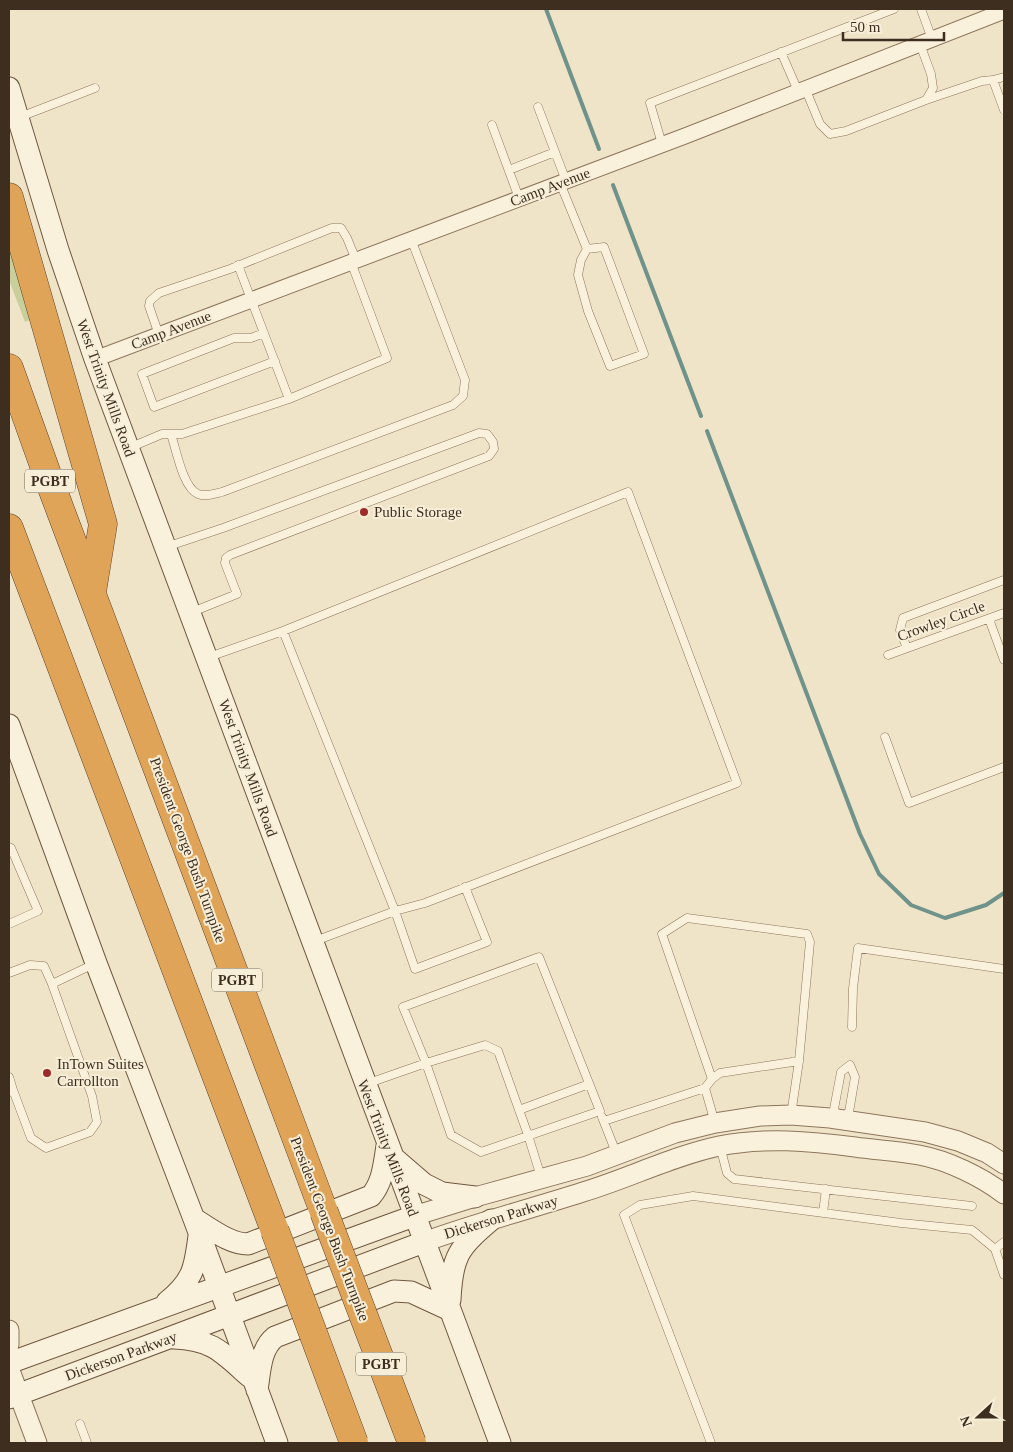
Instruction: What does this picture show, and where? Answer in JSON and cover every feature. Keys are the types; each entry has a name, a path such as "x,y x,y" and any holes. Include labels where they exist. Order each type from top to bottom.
{"highway":[{"path":"9,197 103,524 92,593"},
{"name":"President George Bush Turnpike","path":"9,368 350,1284 412,1443"},
{"path":"9,528 354,1443"},
{"path":"9,565 32,589"}],"main road":[{"name":"West Trinity Mills Road","path":"9,88 58,250 95,360 313,942 364,1084 500,1443"},
{"path":"11,738 197,1226 277,1443"},
{"path":"197,1226 239,1244 248,1244 256,1241 371,1196 381,1180 390,1151 424,1184 442,1193 475,1197"},
{"name":"Dickerson Parkway","path":"9,1363 414,1216"},
{"path":"255,1385 265,1350 269,1342 275,1337 394,1291 411,1292 450,1310 452,1274 461,1250 491,1220"},
{"path":"161,1307 178,1293 191,1277 196,1263 197,1226"},
{"name":"Dickerson Parkway","path":"14,1396 424,1242"},
{"path":"171,1338 192,1338 209,1343 229,1358 255,1385"}],"street":[{"name":"Camp Avenue","path":"95,360 662,144 1004,11"},
{"name":"Dickerson Parkway","path":"414,1216 587,1166 675,1133 715,1123 760,1116 791,1115 925,1132 958,1141 988,1153 1004,1164"},
{"path":"791,1115 793,1140"},
{"path":"840,1120 842,1145"},
{"path":"715,1123 720,1146"},
{"name":"Dickerson Parkway","path":"424,1242 586,1191 683,1157 720,1146 764,1140 793,1140 920,1155 952,1166 992,1184 1004,1194"},
{"path":"9,1330 9,1345"},
{"path":"9,1368 14,1396 37,1443"}],"lane":[{"path":"662,144 650,103 894,9"},
{"path":"921,9 933,88 926,100"},
{"path":"782,52 820,124 830,134 846,131 982,81 1004,77"},
{"path":"993,80 1004,110"},
{"path":"18,118 95,88"},
{"path":"538,107 587,249 581,260 578,275 588,311 610,366 644,354 604,247 587,249"},
{"path":"492,125 519,198"},
{"path":"509,170 555,152"},
{"path":"128,448 162,434 182,434 289,400 387,358 341,228 332,228 238,266 159,293 150,301 149,306 159,335"},
{"path":"171,434 186,480 191,489 198,494 208,495 222,492 453,405 463,396 465,380 411,240"},
{"path":"238,266 289,400"},
{"path":"264,333 251,338 234,338 142,374 154,407 275,361"},
{"path":"165,547 223,528 478,433 487,434 494,442 494,450 488,456 230,555 226,558 225,563 237,594 190,613"},
{"path":"207,658 283,631 628,492 737,782 425,903 395,911 313,942"},
{"path":"907,648 900,630 903,618 1004,580"},
{"name":"Crowley Circle","path":"888,655 1004,614"},
{"path":"989,619 1004,660"},
{"path":"283,631 395,911 415,969 486,942 466,887"},
{"path":"885,737 909,803 1004,767"},
{"path":"9,847 38,911 9,924"},
{"path":"712,1079 662,934 688,918 807,934 810,942 799,1061 791,1115"},
{"path":"852,1027 853,988 858,948 1004,969"},
{"path":"600,1111 481,1152 451,1136 426,1062 403,1007 539,957 604,1121 617,1155"},
{"path":"52,984 96,963"},
{"path":"9,973 30,965 44,966 92,1096 98,1122 90,1132 46,1148 31,1138 11,1091 9,1077"},
{"path":"364,1084 426,1062 485,1045 498,1050 541,1179"},
{"path":"604,1121 706,1088 712,1079 720,1073 799,1061"},
{"path":"850,1065 855,1077 849,1112 840,1120 834,1108 841,1072 850,1065"},
{"path":"519,1110 589,1084"},
{"path":"706,1088 715,1123"},
{"path":"720,1146 727,1173 734,1179 972,1206"},
{"path":"823,1213 826,1189"},
{"path":"711,1443 624,1215 640,1205 693,1196 972,1230 995,1249 1004,1275"},
{"path":"995,1249 1004,1242"},
{"path":"80,1424 87,1443"}],"green space":[{"path":"9,244 32,319 25,322 9,280"}],"waterway":[{"path":"546,9 599,149"},
{"path":"613,185 701,416"},
{"path":"707,431 860,834 879,874 911,905 945,918 986,905 1004,893"}],"place":[{"name":"Public Storage","path":"364,512"},
{"name":"InTown Suites Carrollton","path":"47,1073"}]}
